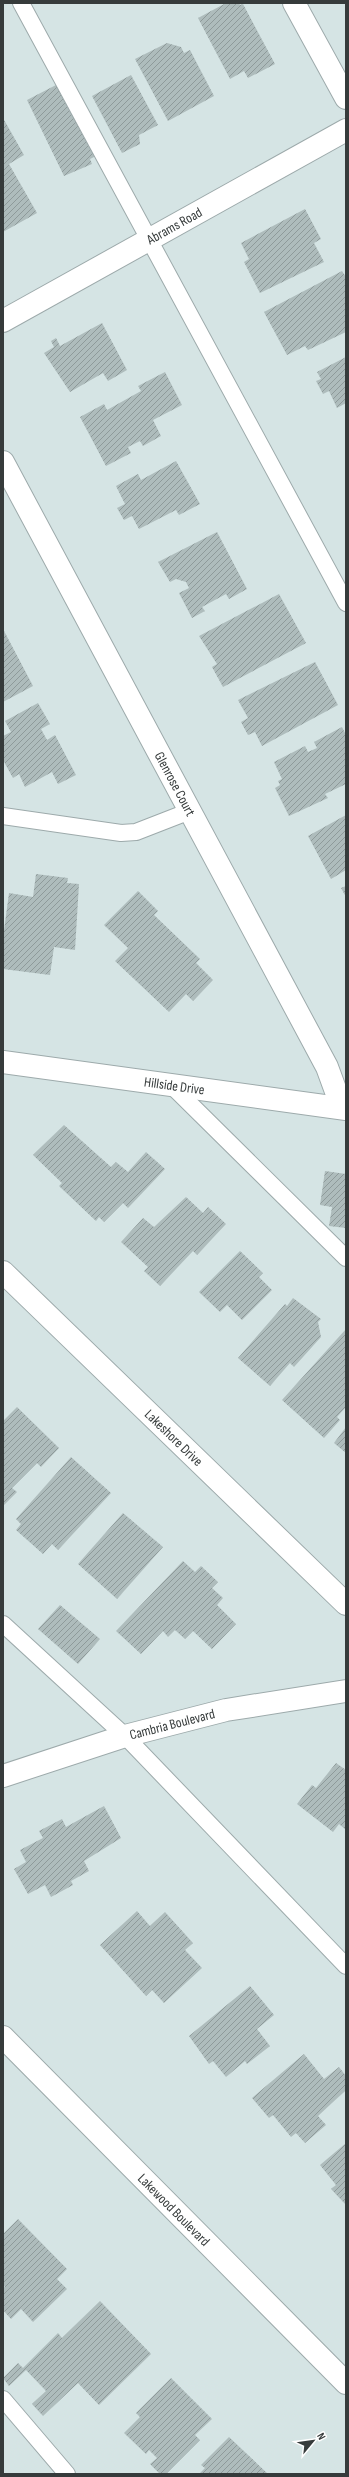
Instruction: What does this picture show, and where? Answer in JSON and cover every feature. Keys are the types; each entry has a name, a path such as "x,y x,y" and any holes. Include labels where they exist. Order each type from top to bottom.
{"street":[{"path":"294,3 346,98"},
{"name":"Abrams Road","path":"3,321 346,130"},
{"name":"Glenrose Court","path":"3,462 327,1067 344,1108"},
{"name":"Hillside Drive","path":"3,1062 344,1108"},
{"name":"Lakeshore Drive","path":"3,1272 346,1604"},
{"name":"Cambria Boulevard","path":"3,1776 125,1736 226,1710 346,1691"},
{"name":"Lakewood Boulevard","path":"3,2037 346,2383"}],"lane":[{"path":"21,3 346,603"},
{"path":"3,816 121,833 136,832 190,811"},
{"path":"171,1085 346,1258"},
{"path":"3,1624 125,1736 346,1966"},
{"path":"3,2399 67,2474"}],"building":[{"path":"226,3 243,4 275,64 248,78 244,71 230,79 198,18"},
{"path":"167,43 181,47 184,53 190,50 214,96 168,121 135,59"},
{"path":"131,75 158,125 139,135 140,144 122,153 92,96"},
{"path":"56,85 63,98 70,95 102,153 90,159 92,164 64,176 27,100"},
{"path":"3,118 24,155 9,164 37,213 3,232"},
{"path":"305,209 321,239 314,243 324,262 260,293 244,262 249,259 241,243"},
{"path":"342,271 346,277 346,332 308,350 305,346 287,355 264,312"},
{"path":"102,323 127,370 108,381 103,373 70,392 44,353 54,347 51,341 56,338 60,346"},
{"path":"346,357 346,403 337,408 329,391 323,394 316,381 321,379 317,372"},
{"path":"165,372 182,405 153,420 161,436 143,446 140,441 128,447 131,453 106,466 80,417 104,404 107,410 141,391 138,386"},
{"path":"176,461 200,504 179,515 176,510 139,529 132,516 124,520 117,508 125,504 116,486 138,474 141,480"},
{"path":"217,532 247,589 229,599 226,594 202,607 205,611 192,618 179,593 189,588 186,582 176,579 170,582 158,562"},
{"path":"279,594 306,643 223,687 212,667 217,664 199,636"},
{"path":"3,629 33,686 3,702"},
{"path":"315,662 338,705 262,746 255,732 248,735 241,722 248,718 238,700"},
{"path":"38,703 50,724 41,729 47,740 55,735 76,775 58,784 52,772 25,787 19,774 13,778 3,760 3,736 11,732 5,721"},
{"path":"342,727 346,735 346,784 325,794 328,798 289,816 275,788 280,785 278,781 282,779 274,762 305,746 308,752 317,748 314,742"},
{"path":"346,815 346,870 331,879 308,836"},
{"path":"36,874 68,878 67,883 79,884 75,950 54,947 50,975 3,969 3,938 9,893 33,897"},
{"path":"346,886 346,897 341,888"},
{"path":"138,891 158,911 154,915 200,959 196,963 213,980 193,1001 186,994 169,1012 115,961 128,948 104,925"},
{"path":"64,1125 111,1167 116,1162 128,1172 146,1152 165,1169 128,1208 123,1203 104,1222 99,1217 96,1221 59,1186 62,1183 33,1155"},
{"path":"325,1171 346,1174 346,1228 329,1226 332,1207 320,1205"},
{"path":"186,1197 203,1213 208,1207 226,1224 197,1255 193,1251 160,1286 144,1271 148,1267 121,1242 143,1218 154,1227"},
{"path":"240,1251 263,1273 259,1277 272,1290 242,1320 227,1305 220,1312 199,1292"},
{"path":"293,1298 321,1319 318,1322 321,1337 294,1367 290,1363 270,1386 238,1358 285,1304 287,1306"},
{"path":"346,1329 346,1407 337,1417 340,1420 324,1438 282,1400"},
{"path":"17,1407 59,1448 41,1467 37,1463 12,1488 17,1492 3,1506 3,1421"},
{"path":"346,1427 346,1453 334,1443"},
{"path":"71,1457 111,1493 58,1550 52,1544 43,1554 16,1530 21,1524 16,1519"},
{"path":"123,1513 163,1547 117,1599 78,1564"},
{"path":"183,1561 195,1572 201,1566 218,1582 212,1588 223,1598 217,1605 236,1624 212,1649 193,1631 185,1639 175,1630 168,1637 163,1631 141,1654 116,1631"},
{"path":"60,1605 100,1639 78,1664 38,1629"},
{"path":"336,1763 346,1770 346,1830 339,1824 333,1832 297,1804 312,1785 316,1788"},
{"path":"104,1806 121,1838 84,1861 89,1871 71,1881 73,1885 51,1897 45,1885 28,1894 14,1869 26,1862 20,1850 43,1838 39,1831 62,1819 66,1827"},
{"path":"137,1911 150,1926 165,1912 193,1943 185,1950 202,1968 164,2003 152,1990 146,1996 100,1945"},
{"path":"250,1986 274,2015 257,2029 270,2046 247,2064 245,2061 226,2077 213,2061 209,2064 189,2036"},
{"path":"304,2054 324,2079 339,2067 346,2076 346,2090 318,2116 326,2125 305,2143 296,2133 291,2137 273,2115 269,2118 252,2098"},
{"path":"346,2143 346,2205 331,2189 336,2185 320,2165"},
{"path":"18,2219 67,2269 57,2279 67,2289 33,2322 21,2309 11,2319 3,2310 3,2289 5,2287 3,2285 3,2234"},
{"path":"100,2301 151,2354 99,2405 78,2383 43,2416 32,2404 46,2391 26,2370 9,2386 3,2378 18,2363 23,2368 58,2333 62,2338"},
{"path":"171,2378 212,2419 195,2435 200,2440 166,2474 160,2474 150,2464 157,2458 149,2450 146,2454 124,2433 140,2417 136,2413"},
{"path":"229,2437 268,2474 199,2474 205,2468 201,2465"}]}
